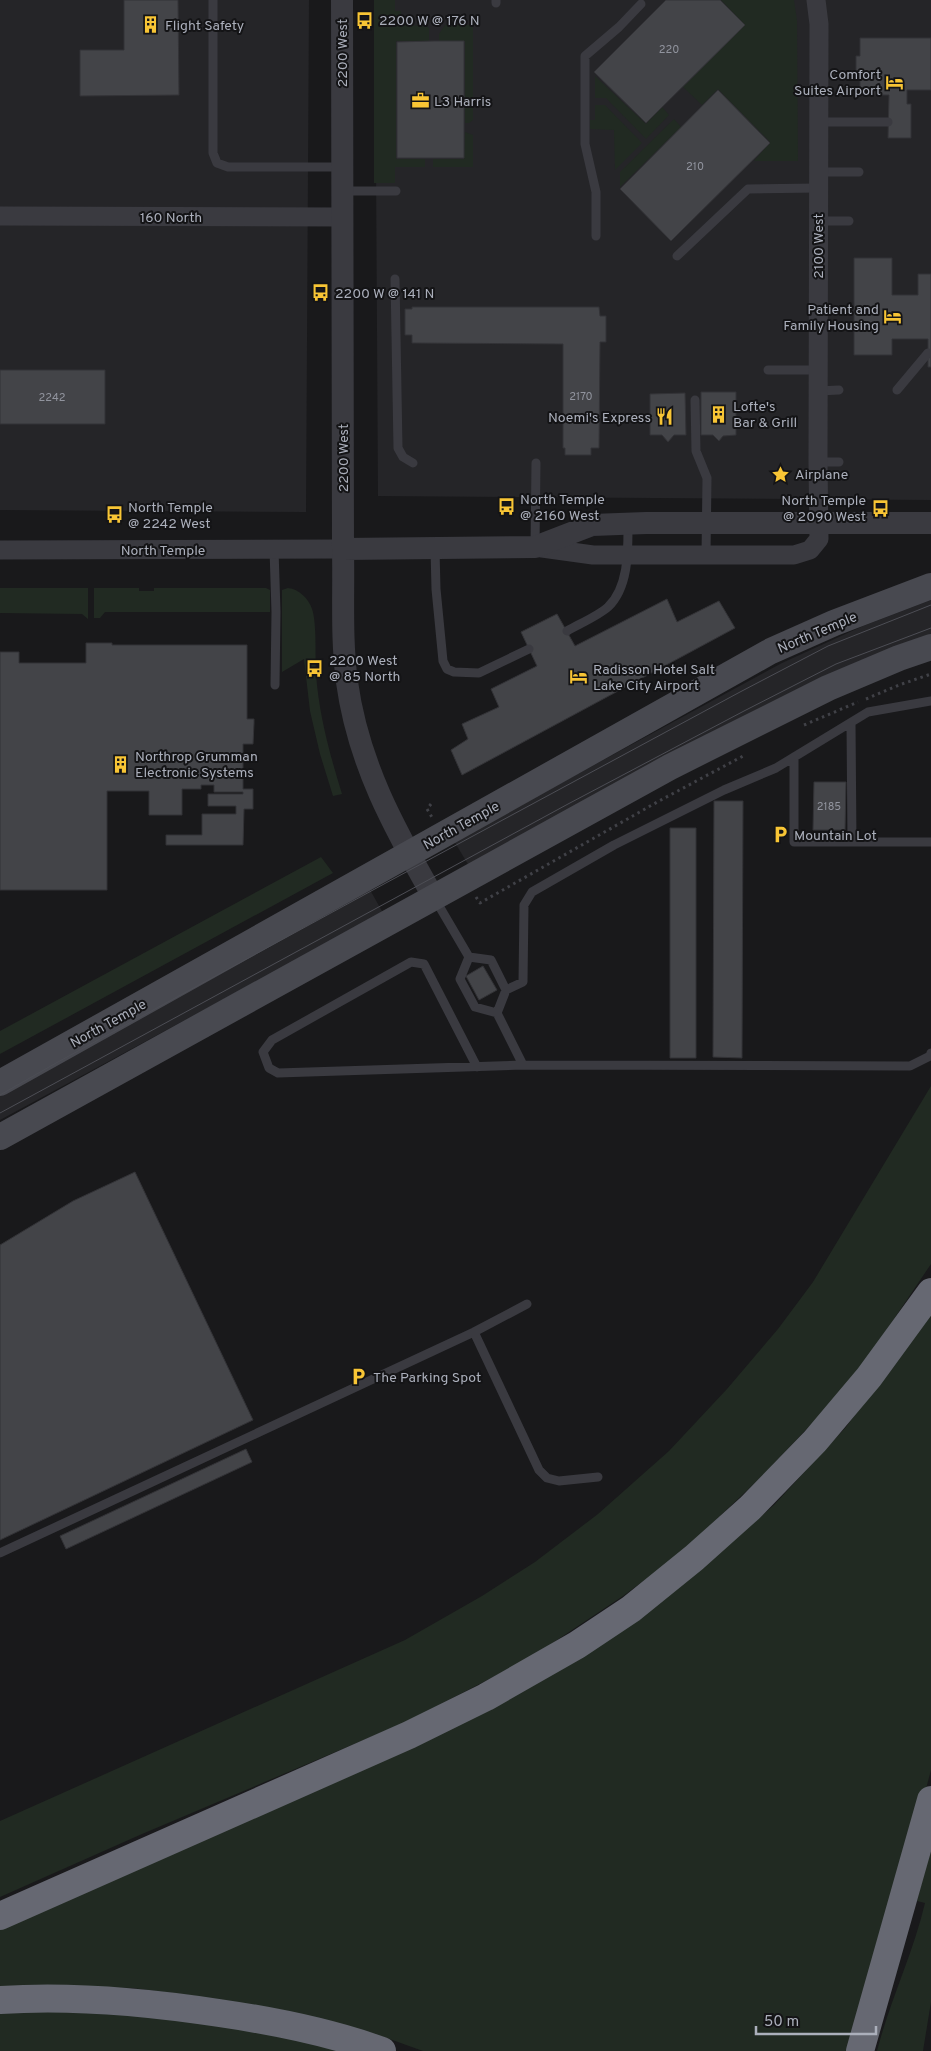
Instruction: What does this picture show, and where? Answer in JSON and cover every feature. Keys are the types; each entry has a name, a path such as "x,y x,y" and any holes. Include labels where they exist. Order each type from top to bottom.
{"highway":[{"path":"0,1916 409,1736 486,1697 577,1645 631,1609 694,1558 750,1508 815,1441 869,1377 931,1292"},
{"path":"860,2051 931,1800"},
{"path":"0,2000 61,1998 178,2006 301,2028 377,2049"}],"main road":[{"name":"North Temple","path":"0,1082 771,652 834,622 931,586"},
{"path":"0,1137 670,767 828,688 899,658 931,647"}],"street":[{"name":"2200 West","path":"342,0 343,549 345,653 352,710 372,778 390,819 434,898"},
{"name":"2100 West","path":"816,0 819,24 819,523"},
{"name":"160 North","path":"0,216 343,217"},
{"name":"North Temple","path":"0,550 535,547 592,555 627,556 802,553 814,546 820,539 819,523"},
{"name":"North Temple","path":"535,547 592,525 931,523"}],"lane":[{"path":"212,0 213,153 217,164 228,167 343,167"},
{"path":"596,236 596,192 585,144 585,56 619,27 641,4"},
{"path":"818,122 888,122"},
{"path":"677,256 748,189 818,180 859,172"},
{"path":"343,190 396,190"},
{"path":"818,221 849,220"},
{"path":"395,279 398,448 403,457 413,462"},
{"path":"897,390 928,353"},
{"path":"768,370 818,370"},
{"path":"818,391 839,390"},
{"path":"695,400 696,451 707,478 706,555"},
{"path":"818,462 839,462"},
{"path":"535,547 536,463"},
{"path":"567,631 608,607 620,588 627,556 628,524"},
{"path":"435,548 436,589 443,661 447,669 479,674 529,649"},
{"path":"274,549 275,685"},
{"path":"523,1065 497,1013 506,990 523,982 524,905 532,892 614,845 724,790 776,768 868,712 931,701"},
{"path":"851,723 852,842"},
{"path":"794,757 794,842 931,842"},
{"path":"434,898 469,957"},
{"path":"469,957 491,960 506,990"},
{"path":"469,957 460,979 475,1007 497,1013"},
{"path":"476,1067 424,964 411,962 272,1040 263,1052 269,1068 278,1073 476,1067 523,1065 910,1066 930,1056 931,1053"},
{"path":"0,1553 474,1332 527,1304"},
{"path":"474,1332 540,1470 547,1478 559,1481 598,1477"}],"path":[{"path":"795,729 899,685 931,674"},
{"path":"476,897 480,903 659,801 752,751"},
{"path":"427,809 430,804"}],"shaded area":[{"path":"0,0 309,0 306,512 0,510"},
{"path":"374,0 395,0 395,11 401,11 401,25 426,26 429,28 429,41 396,41 396,159 425,159 425,167 395,167 395,183 374,183"},
{"path":"375,0 931,0 931,500 378,496"},
{"path":"721,0 794,0 797,20 798,161 754,161 770,142 718,89 702,105 683,87 745,25"},
{"path":"445,25 473,25 473,120 469,123 465,123 465,41 439,41 439,34"},
{"path":"595,76 646,124 662,107 669,115 646,139 606,98 595,98"},
{"path":"595,105 605,105 642,143 615,170 614,130 590,129 590,120 595,120"},
{"path":"674,119 681,127 620,187 620,172"},
{"path":"465,132 473,135 473,167 433,167 433,159 464,159"},
{"path":"0,588 88,588 88,619 82,614 0,613"},
{"path":"94,588 139,588 139,591 154,591 154,588 266,588 270,590 270,612 105,612 100,618 94,618"},
{"path":"288,588 296,590 303,595 309,602 314,615 316,674 322,720 342,794 333,796 320,754 310,711 304,659 282,672 282,590"},
{"path":"931,600 931,637 469,866 454,841 782,663 863,626"},
{"path":"321,857 333,873 0,1054 0,1031"},
{"path":"369,888 383,913 0,1120 0,1090"},
{"path":"931,1086 931,1264 871,1353 836,1398 760,1478 680,1554 623,1596 530,1658 406,1722 142,1834 0,1897 0,1821 405,1640 482,1596 535,1562 598,1514 669,1451 727,1389 778,1329 813,1282"},
{"path":"931,1310 931,1770 891,1920 882,1923 853,2051 423,2051 384,2037 196,1996 132,1988 0,1986 0,1923 384,1760 708,1563 774,1505 846,1427"},
{"path":"931,1848 931,2002 923,2051 877,2051 920,1922 925,1903 917,1901"},
{"path":"0,2006 154,2010 353,2051 0,2051"}],"building":[{"name":"Flight Safety","path":"124,0 178,0 179,95 80,96 80,50 124,50"},
{"path":"666,0 720,0 745,25 646,123 594,72"},
{"name":"Comfort Suites Airport","path":"860,38 931,38 931,90 907,90 907,104 911,104 911,138 888,138 889,95 860,95 860,73 856,73 856,56 860,56"},
{"path":"464,41 464,158 397,158 397,42"},
{"path":"718,90 770,143 671,241 620,189"},
{"name":"Patient and Family Housing","path":"854,258 892,258 892,295 918,295 918,274 931,274 931,367 928,367 928,339 892,339 892,355 854,355"},
{"path":"412,307 599,307 600,316 606,316 606,342 600,342 599,448 591,448 591,455 565,455 565,448 563,448 563,344 412,343 412,335 405,335 405,309 412,309"},
{"path":"0,370 105,370 105,424 0,424"},
{"name":"Lofte's Bar & Grill","path":"701,392 736,392 736,435 723,436 719,441 713,435 701,435"},
{"path":"685,393 686,435 674,435 668,442 662,435 650,435 650,394"},
{"name":"Radisson Hotel Salt Lake City Airport","path":"667,599 677,622 719,601 735,628 462,775 451,750 468,739 462,724 499,707 491,689 537,666 521,632 557,614 575,646"},
{"name":"Northrop Grumman Electronic Systems","path":"86,643 112,643 112,645 247,645 247,719 254,719 254,723 253,744 243,744 243,789 253,789 253,809 244,809 243,845 166,845 166,835 202,835 202,814 236,814 236,806 208,806 208,794 243,794 243,792 214,792 214,785 201,785 201,789 182,789 182,815 149,815 149,791 107,791 107,890 0,890 0,652 19,652 19,663 86,663"},
{"path":"814,782 846,782 845,830 813,830"},
{"path":"714,801 743,801 742,1058 713,1057"},
{"path":"670,828 696,828 696,1058 670,1058"},
{"path":"483,966 497,990 479,1000 466,976"},
{"path":"135,1172 253,1420 0,1540 0,1245 73,1201"},
{"path":"246,1449 252,1462 66,1549 60,1536"}],"tram line":[{"path":"0,1095 384,884 740,692 828,646 931,605"},
{"path":"0,1113 568,804 744,711 836,664 931,628"}],"place":[{"name":"2200 W @ 176 N","path":"365,20"},
{"name":"Flight Safety","path":"151,25"},
{"name":"Comfort Suites Airport","path":"895,82"},
{"name":"L3 Harris","path":"420,101"},
{"name":"2200 W @ 141 N","path":"321,293"},
{"name":"Patient and Family Housing","path":"893,317"},
{"name":"Lofte's Bar & Grill","path":"719,414"},
{"name":"Noemi's Express","path":"665,417"},
{"name":"Airplane","path":"781,474"},
{"name":"North Temple @ 2160 West","path":"506,507"},
{"name":"North Temple @ 2090 West","path":"880,508"},
{"name":"North Temple @ 2242 West","path":"114,515"},
{"name":"2200 West @ 85 North","path":"315,668"},
{"name":"Radisson Hotel Salt Lake City Airport","path":"579,677"},
{"name":"Northrop Grumman Electronic Systems","path":"121,764"},
{"name":"Mountain Lot","path":"780,835"},
{"name":"The Parking Spot","path":"359,1377"}]}
